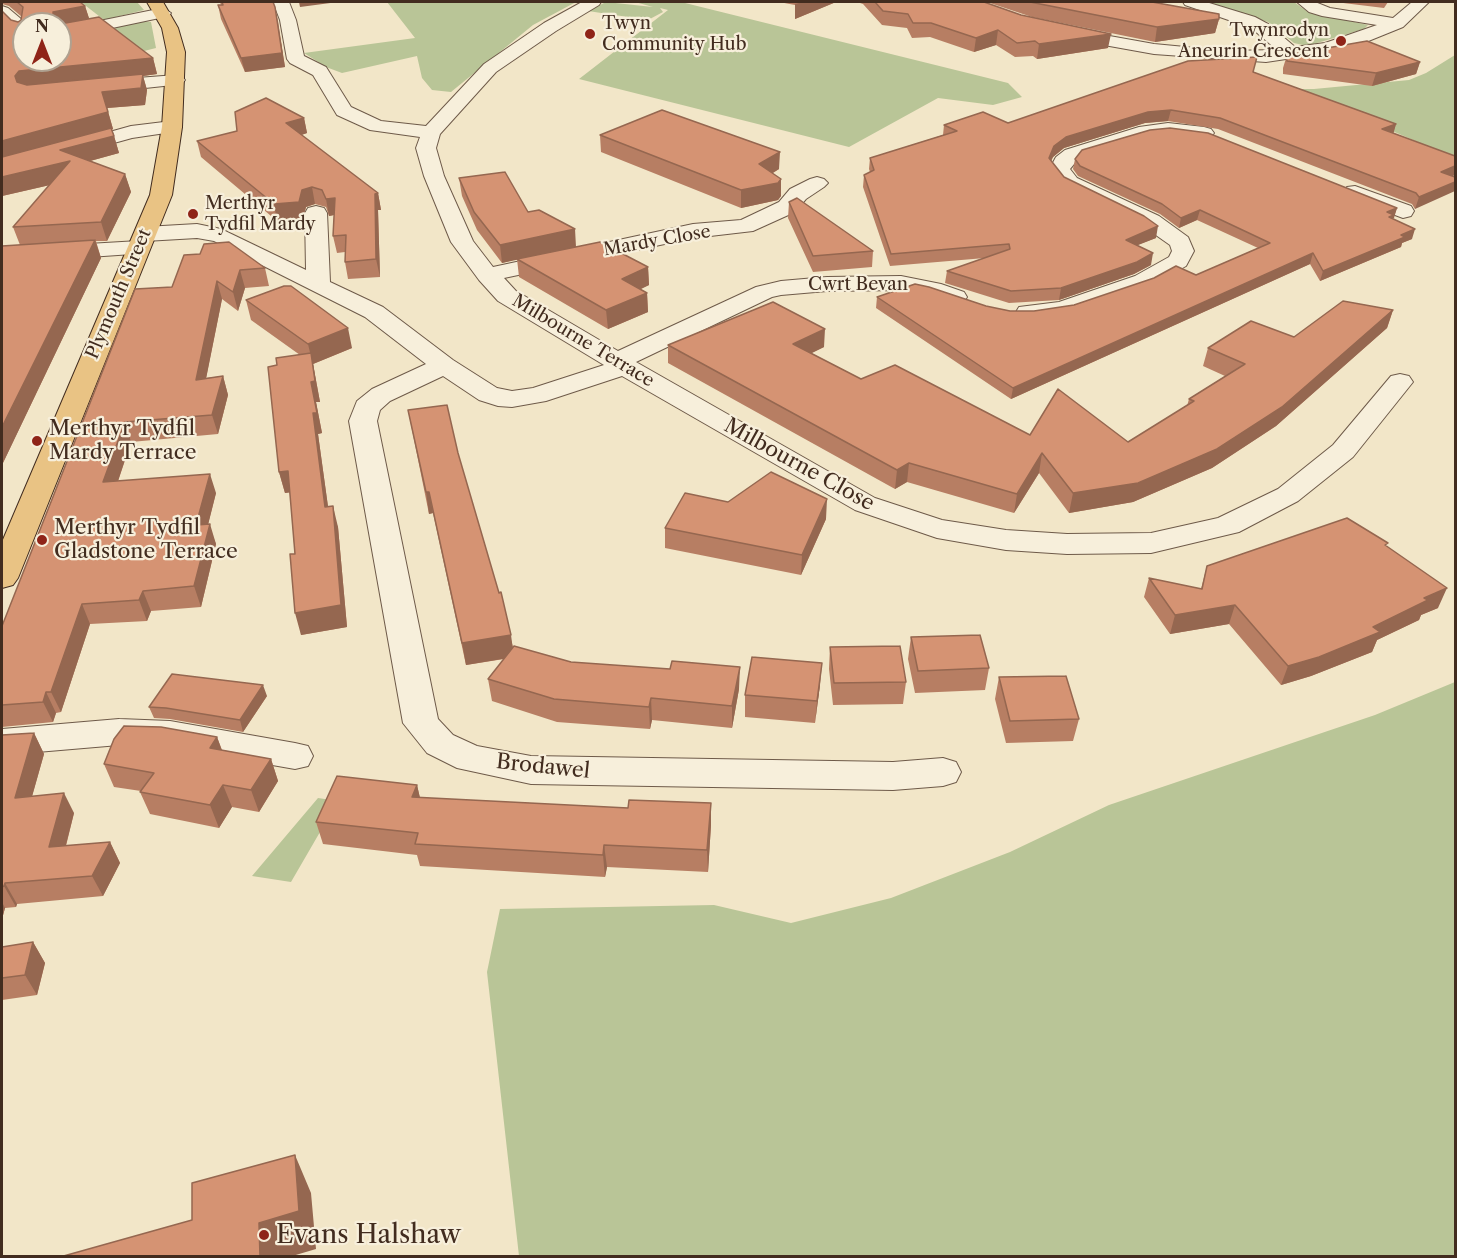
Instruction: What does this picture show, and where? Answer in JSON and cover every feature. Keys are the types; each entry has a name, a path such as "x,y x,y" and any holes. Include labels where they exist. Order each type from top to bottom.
{"main road":[{"name":"Plymouth Street","path":"2,578 8,543 161,195 172,127 176,52 159,7"}],"street":[{"path":"281,2 288,20 296,59 320,71 344,111 377,126 431,133 459,99 490,68 550,27 593,2"},
{"path":"1191,2 1249,21 1262,28 1292,54"},
{"path":"1305,2 1315,9 1328,13 1397,23"},
{"path":"1055,32 1154,49 1266,57 1292,54 1355,40 1397,23 1421,2"},
{"path":"72,31 159,7"},
{"path":"76,89 176,80"},
{"path":"2,168 131,132 172,127"},
{"path":"1009,312 1062,309 1123,288 1169,267 1178,261 1183,251 1180,242 1151,221 1070,182 1059,170 1066,158 1156,129 1199,132 1220,139"},
{"name":"Milbourne Terrace","path":"431,133 426,148 434,176 462,242 487,275 507,296 683,401"},
{"name":"Mardy Close","path":"487,275 693,231 744,226 787,207 798,194 817,183"},
{"path":"1336,185 1403,211"},
{"path":"316,213 318,286"},
{"name":"Cwrt Bevan","path":"2,256 142,241 197,231 221,236 374,312 444,365 488,394 512,399 537,395 613,370 620,362 764,292 780,288 827,284 901,283 933,289 975,304"},
{"name":"Brodawel","path":"444,365 381,395 367,407 363,421 421,723 440,744 470,758 531,771 893,776 943,772"},
{"name":"Milbourne Close","path":"683,401 865,504 937,529 1006,540 1067,544 1151,543 1228,525 1288,495 1343,451 1400,382"},
{"path":"2,742 119,732 170,734 295,756"}],"green space":[{"path":"81,2 137,2 144,10 104,20"},
{"path":"387,2 576,2 533,25 451,92 432,90 422,78 417,56 342,73 326,67 304,53 415,38"},
{"path":"606,2 653,7 635,2 681,2 1008,83 1022,97 993,105 938,98 849,147 579,79 668,10 660,8 663,12 648,20 588,11"},
{"path":"1205,2 1294,2 1308,12 1368,25 1364,29 1307,46 1294,43 1268,22"},
{"path":"142,21 151,22 156,48 128,55 105,29"},
{"path":"1455,55 1455,158 1355,115 1277,89 1314,89 1409,80 1426,73"},
{"path":"1455,682 1455,1256 519,1256 487,972 500,909 714,905 791,923 891,898 1010,852 1109,805 1375,715"},
{"path":"318,798 338,801 291,882 252,876"}],"building":[{"path":"17,2 80,2 85,6 53,12 22,12 23,7"},
{"path":"222,2 273,2 282,53 241,58 218,5 223,5"},
{"path":"875,2 984,2 1021,15 1111,34 1039,44 1035,41 1017,43 998,30 976,38 931,23 913,23 908,14 883,11"},
{"path":"1030,2 1152,2 1219,14 1219,19 1157,27"},
{"path":"2,11 11,20 12,72 18,72 15,76 17,82 27,85 143,74 141,88 102,92 108,112 2,141"},
{"path":"99,17 153,58 72,66 72,22"},
{"path":"1367,41 1420,62 1376,73 1287,61 1287,55"},
{"path":"1257,57 1253,72 1396,124 1382,129 1455,156 1455,166 1441,172 1455,177 1455,182 1419,197 1416,193 1220,118 1171,110 1148,112 1066,137 1054,146 1049,158 1064,177 1144,216 1158,226 1126,240 1153,253 1137,262 1061,288 1011,291 947,271 1010,249 1009,244 891,254 864,175 874,170 870,158 957,131 944,125 983,112 1008,123 1188,61"},
{"path":"266,98 304,118 286,123 378,193 375,194 376,259 345,262 346,235 333,236 335,198 326,199 322,190 312,187 302,190 299,202 274,204 197,141 237,131 235,112"},
{"path":"662,110 780,152 759,164 781,179 778,183 741,190 600,135"},
{"path":"111,128 114,136 60,150 125,174 101,222 13,227 70,161 2,177 2,157"},
{"path":"1170,128 1208,133 1397,208 1387,212 1394,215 1389,217 1415,229 1401,235 1405,237 1323,271 1313,253 1013,388 877,297 915,284 986,306 1010,311 1034,311 1074,305 1154,278 1176,266 1196,275 1270,243 1200,210 1181,218 1162,204 1080,166 1075,159 1082,150 1150,130"},
{"path":"505,172 528,212 539,210 575,229 500,245 474,212 459,178"},
{"path":"797,198 873,251 813,256 789,202"},
{"path":"95,240 2,427 2,246"},
{"path":"229,242 265,268 240,270 233,292 217,281 196,380 223,376 212,415 125,422 103,482 210,474 196,525 210,524 194,586 143,591 139,600 82,604 51,692 46,692 43,702 2,705 2,626 135,289 172,287 184,255 200,254 204,244"},
{"path":"600,242 648,267 622,279 647,293 606,310 517,259"},
{"path":"284,286 291,286 348,328 308,344 246,300"},
{"path":"1343,301 1393,310 1282,407 1217,449 1138,483 1073,493 1042,453 1017,494 909,463 897,470 668,345 773,302 825,329 793,344 861,379 895,365 1030,435 1058,389 1128,442 1194,401 1189,399 1245,364 1208,348 1251,321 1294,337"},
{"path":"311,353 315,381 311,382 317,413 313,413 325,507 333,506 341,605 295,613 290,554 295,554 288,471 279,472 268,367 277,365 276,358"},
{"path":"447,405 458,453 499,593 501,592 511,635 462,643 429,492 426,492 408,410"},
{"path":"771,472 827,499 802,555 665,528 685,493 728,502"},
{"path":"1347,518 1388,543 1385,545 1447,588 1424,598 1428,600 1373,627 1380,632 1319,657 1288,666 1235,605 1175,615 1149,578 1202,589 1207,566"},
{"path":"980,635 989,668 918,671 911,637"},
{"path":"514,646 571,662 670,669 672,661 740,667 732,706 651,698 649,707 554,699 488,679"},
{"path":"900,646 906,682 834,683 830,647"},
{"path":"752,657 822,663 817,701 745,695"},
{"path":"172,674 263,685 240,720 149,707"},
{"path":"1066,676 1079,719 1010,721 999,677"},
{"path":"124,726 161,727 217,737 210,748 271,759 251,790 223,785 210,805 140,792 154,773 104,764 114,739"},
{"path":"34,733 15,798 64,793 49,847 110,842 92,876 5,883 2,887 2,735"},
{"path":"337,776 417,785 412,797 628,808 629,800 711,803 707,850 604,845 603,855 415,844 418,833 316,822"},
{"path":"33,942 25,975 2,978 2,947"},
{"path":"295,1155 299,1211 259,1223 260,1257 60,1257 192,1220 192,1183"}],"place":[{"name":"Twyn Community Hub","path":"590,34"},
{"name":"Twynrodyn Aneurin Crescent","path":"1341,41"},
{"name":"Merthyr Tydfil Mardy","path":"193,214"},
{"name":"Merthyr Tydfil Mardy Terrace","path":"37,441"},
{"name":"Merthyr Tydfil Gladstone Terrace","path":"42,540"},
{"name":"Evans Halshaw","path":"264,1235"}]}
